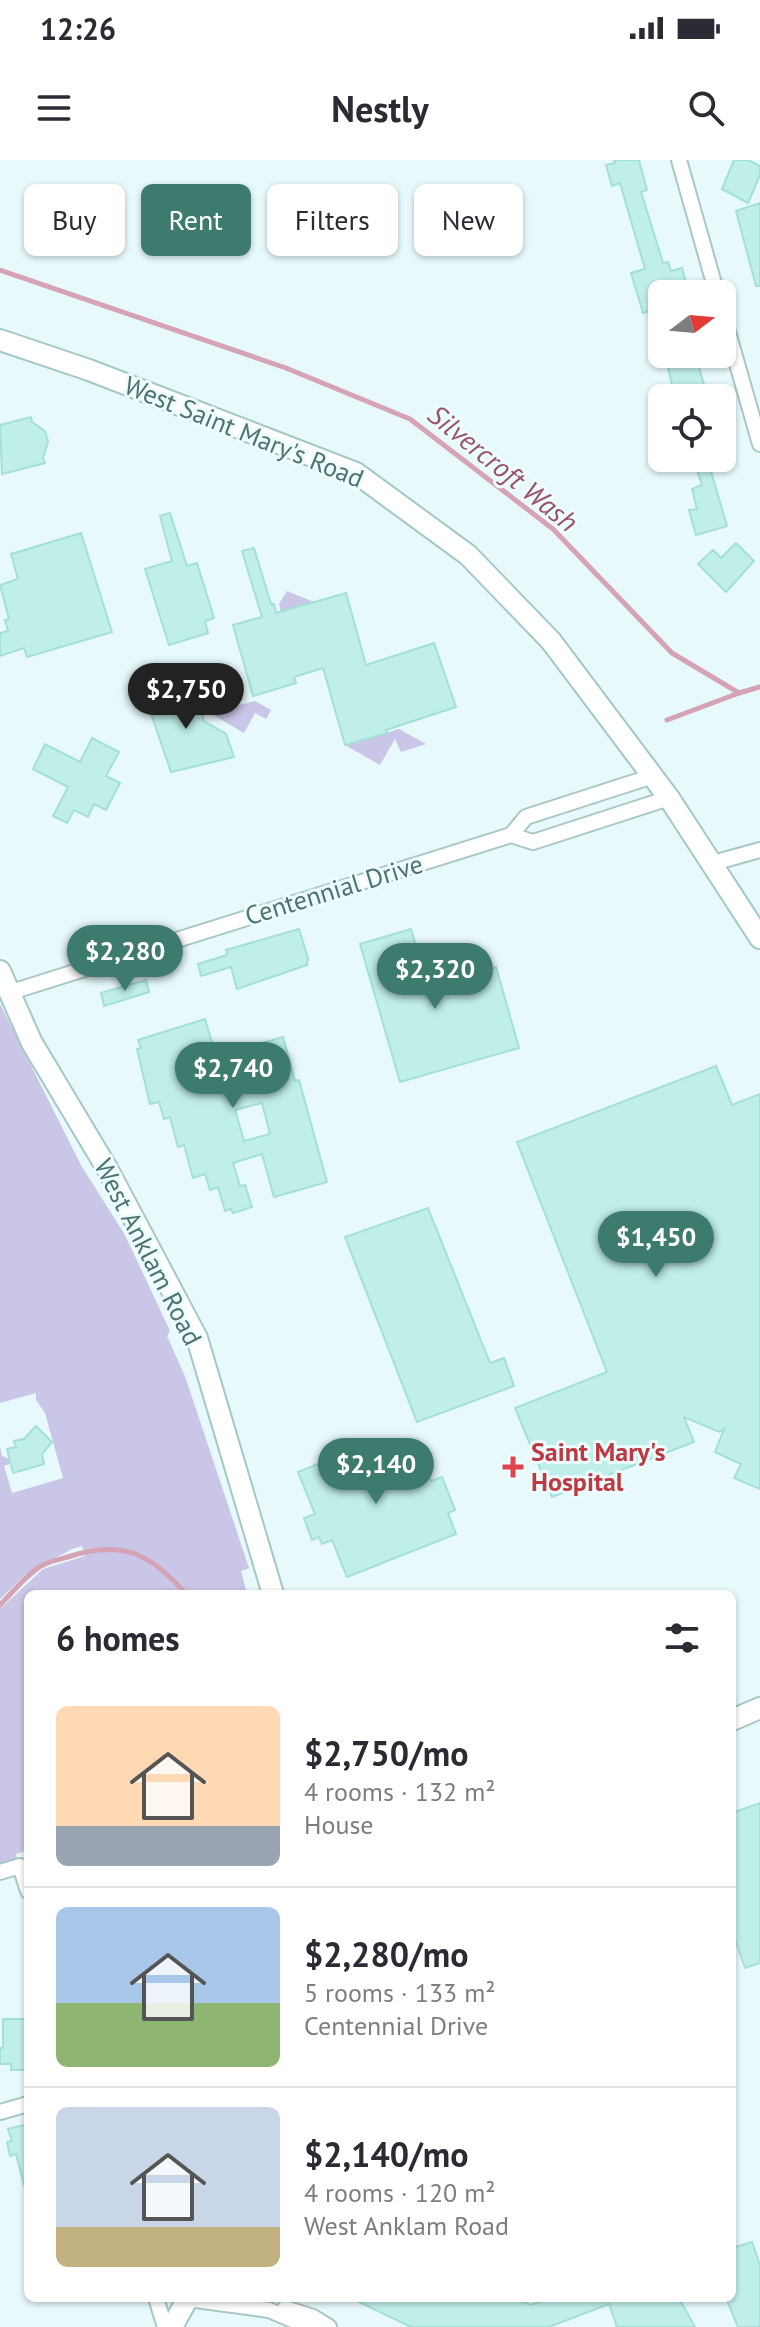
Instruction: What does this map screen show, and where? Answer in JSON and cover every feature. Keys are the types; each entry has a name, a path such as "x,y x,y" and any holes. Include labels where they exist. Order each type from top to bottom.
{"main road":[{"name":"West Saint Mary's Road","path":"0,340 89,370 356,473 468,555 551,641 669,798 760,938"},
{"name":"West Anklam Road","path":"0,971 32,1043 108,1170 197,1338 272,1590"},
{"path":"736,1718 760,1708"},
{"path":"172,2327 186,2302"}],"street":[{"path":"679,160 713,280"},
{"path":"736,360 760,444"},
{"name":"Centennial Drive","path":"8,993 511,835 526,817 653,776"},
{"path":"511,835 533,842 669,798"},
{"path":"713,863 760,850"},
{"path":"0,1872 20,1866 24,1878"},
{"path":"0,2112 24,2105"},
{"path":"157,2302 165,2327"},
{"path":"210,2302 269,2310 309,2327"},
{"path":"269,2310 282,2307 313,2317 329,2327"}],"shaded area":[{"path":"287,591 314,602 281,612 279,604"},
{"path":"255,701 271,710 266,719 255,713 244,733 210,713"},
{"path":"399,729 426,744 401,752 395,739 380,765 345,745"},
{"path":"0,1004 82,1167 125,1235 170,1331 167,1336 186,1379 249,1568 241,1571 246,1590 24,1590 24,1851 16,1854 18,1864 0,1865 0,1606 43,1569 85,1556 82,1546 72,1549 26,1574 0,1599 0,1447 2,1456 9,1459 10,1464 4,1466 12,1493 63,1478 45,1413 36,1400 36,1393 0,1403"}],"building":[{"path":"614,160 639,160 647,190 641,192 663,263 668,262 671,271 682,268 685,280 648,280 648,311 643,313 631,273 645,269 620,183 612,186 606,165 615,163"},
{"path":"734,160 748,160 760,166 760,175 748,203 722,189"},
{"path":"760,203 760,286 756,286 736,211"},
{"path":"668,368 699,368 704,384 672,384"},
{"path":"31,417 32,422 45,431 48,442 43,458 45,463 2,474 0,425"},
{"path":"698,472 711,472 727,526 696,535 689,510 697,509 692,489 702,485"},
{"path":"170,513 187,566 197,563 214,618 205,621 208,633 169,645 145,569 172,561 160,516"},
{"path":"81,533 112,632 27,657 24,648 0,656 0,633 8,631 5,620 9,619 0,585 18,579 11,554"},
{"path":"736,543 754,561 726,592 698,564 713,550 721,558"},
{"path":"254,548 276,613 346,593 366,665 434,643 456,707 345,745 323,668 294,677 296,683 253,696 233,625 262,617 242,551"},
{"path":"183,683 190,703 198,701 204,721 226,734 234,757 171,772 145,696"},
{"path":"92,738 119,752 106,776 120,783 106,810 94,804 88,817 74,810 67,823 53,816 68,787 33,769 45,744 80,762"},
{"path":"299,929 308,958 307,965 237,989 231,967 201,976 198,964 227,955 226,950"},
{"path":"411,929 428,987 496,967 519,1048 400,1082 360,944"},
{"path":"146,980 149,992 104,1006 101,993"},
{"path":"205,1019 216,1056 283,1037 295,1081 299,1080 327,1182 274,1197 262,1154 233,1163 240,1186 245,1185 252,1207 233,1213 231,1209 225,1211 218,1187 210,1190 205,1174 193,1178 184,1145 178,1147 170,1117 164,1119 159,1102 150,1104 137,1049 141,1048 138,1040","holes":["262,1103 270,1134 244,1141 235,1110"]},
{"path":"716,1066 732,1105 760,1094 760,1489 734,1478 741,1464 715,1452 724,1429 719,1432 684,1417 694,1442 552,1497 515,1408 607,1372 517,1142"},
{"path":"428,1208 490,1363 504,1358 514,1386 417,1422 345,1237"},
{"path":"36,1426 52,1442 42,1454 44,1464 13,1473 7,1449 16,1447 14,1441 24,1439"},
{"path":"373,1442 379,1456 415,1442 431,1481 442,1477 455,1510 448,1513 456,1534 347,1577 332,1540 322,1544 319,1537 312,1540 304,1518 315,1514 298,1472"},
{"path":"760,1803 760,1963 745,1968 736,1942 736,1812"},
{"path":"3,2019 24,2019 24,2070 11,2070 11,2064 0,2064 0,2048 3,2048"},
{"path":"24,2125 24,2185 16,2154 10,2156 7,2142 12,2141 8,2129"},
{"path":"752,2242 760,2265 760,2327 738,2327 728,2302 736,2302 736,2247"},
{"path":"359,2302 522,2302 531,2305 539,2302 681,2302 695,2327 617,2327 609,2304 549,2327 411,2327"}],"waterway":[{"name":"Silvercroft Wash","path":"0,270 286,368 410,419 553,529 672,653 739,693 760,687"},
{"path":"667,720 739,693"},
{"path":"0,1605 44,1564 106,1549 121,1550 148,1560 182,1590"}],"place":[{"name":"Saint Mary's Hospital","path":"513,1467"}]}
